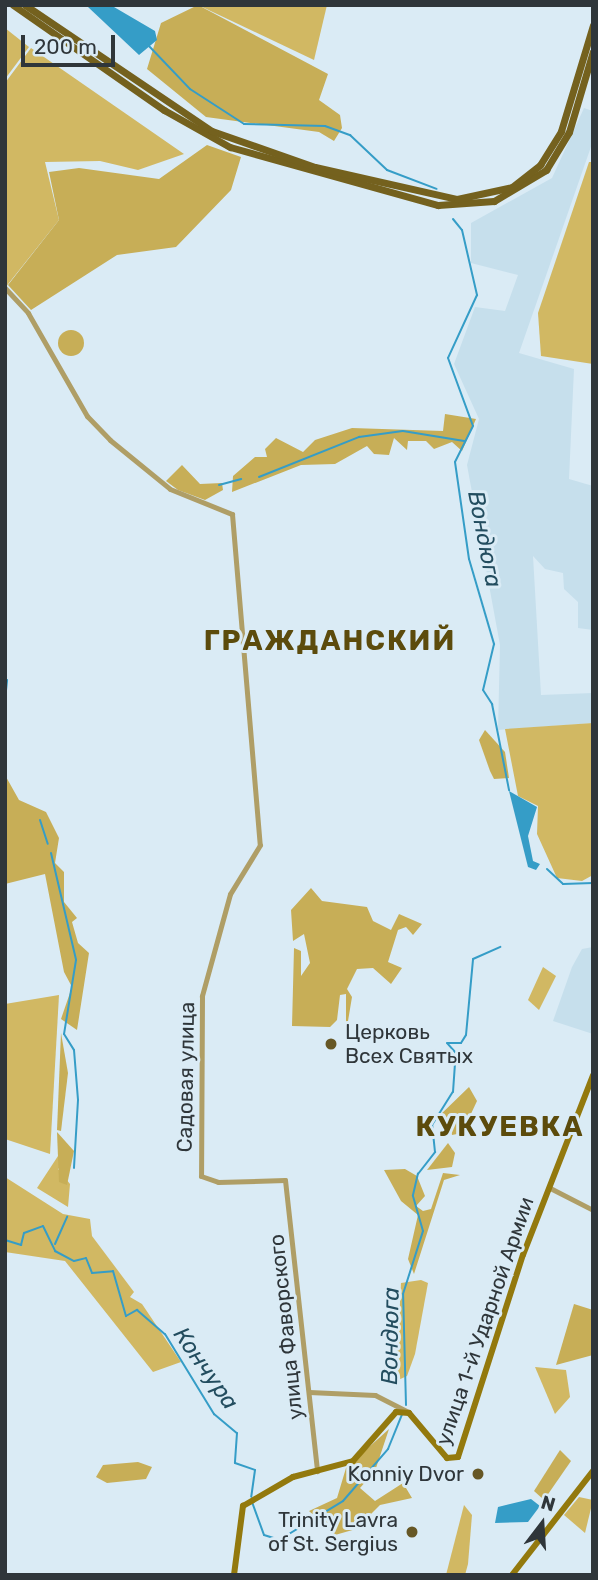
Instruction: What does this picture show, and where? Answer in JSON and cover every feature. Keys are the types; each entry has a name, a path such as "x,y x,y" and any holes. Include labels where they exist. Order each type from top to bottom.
{"main road":[{"path":"13,5 164,110 230,147 438,205 494,201 546,170 569,132 593,51"},
{"path":"25,5 212,131 315,167 457,200 512,187 540,165 562,131 593,25"},
{"name":"улица 1-й Ударной Армии","path":"410,1413 454,1460 593,1075"},
{"path":"234,1575 239,1514 252,1501 317,1471 360,1456 392,1415 410,1413"},
{"path":"512,1575 593,1471"}],"street":[{"name":"Садовая улица","path":"5,288 28,313 87,416 110,440 170,489 232,514 260,845 230,894 200,1005 201,1176 218,1182 285,1180"},
{"name":"улица Фаворского","path":"285,1180 317,1471"},
{"path":"550,1188 593,1210"},
{"path":"309,1392 360,1392 393,1401 410,1413"},
{"path":"392,1415 393,1401"}],"shaded area":[{"path":"198,5 327,5 314,60"},
{"path":"198,5 328,74 319,100 340,115 342,128 334,141 319,132 206,117 147,69 161,23"},
{"path":"5,28 29,47 5,79"},
{"path":"31,48 184,154 138,170 100,161 45,162 59,220 5,288 5,83"},
{"path":"584,108 593,111 593,141 519,353 574,369 569,479 593,486 593,630 578,628 578,602 564,589 563,573 545,569 533,556 541,695 593,693 593,723 498,730 500,645 467,465 479,419 454,364 475,307 505,311 518,275 471,263 471,223 552,178"},
{"path":"207,145 241,157 231,190 176,247 117,255 31,310 8,285 59,220 49,172 79,168 159,179"},
{"path":"589,162 593,162 593,364 541,356 538,313"},
{"path":"71,330 80,334 84,343 80,352 71,356 62,352 58,343 62,334"},
{"path":"445,414 476,419 462,451 452,442 434,449 426,441 408,441 407,450 394,438 389,455 374,454 367,446 335,464 301,465 232,492 233,476 255,457 267,457 265,449 276,438 303,452 315,440 352,428 443,431"},
{"path":"182,465 200,484 222,483 223,490 205,500 178,490 166,481"},
{"path":"593,723 593,875 582,881 557,878 537,834 538,806 518,796 505,729"},
{"path":"485,730 505,752 509,778 494,779 490,771 479,740"},
{"path":"5,775 19,800 46,812 59,838 55,863 64,872 64,902 77,918 72,922 78,943 89,953 77,1030 61,1019 72,987 64,972 45,874 5,884"},
{"path":"311,888 322,901 367,907 373,921 391,930 399,914 422,924 413,935 406,927 398,930 388,962 402,968 391,984 373,968 357,969 347,989 352,997 346,1033 346,994 340,995 337,1020 330,1027 292,1026 294,948 301,951 301,976 310,963 304,934 293,941 291,910"},
{"path":"593,947 593,1034 553,1021 572,967 582,949"},
{"path":"543,967 556,976 539,1010 528,1000"},
{"path":"59,995 50,1154 5,1139 5,1004"},
{"path":"61,1033 68,1073 61,1131 57,1130"},
{"path":"469,1087 477,1101 462,1133 452,1135 450,1123 438,1117"},
{"path":"57,1132 74,1151 67,1185 59,1182"},
{"path":"448,1143 455,1153 452,1167 427,1170"},
{"path":"58,1156 63,1165 58,1169 70,1184 68,1207 37,1188"},
{"path":"405,1169 417,1176 425,1196 416,1206 423,1211 431,1209 443,1173 460,1175 444,1180 414,1274 408,1259 418,1215 401,1201 384,1170"},
{"path":"5,1177 63,1214 90,1219 92,1236 134,1292 130,1297 142,1304 181,1362 153,1372 65,1261 5,1252"},
{"path":"421,1280 428,1283 415,1354 407,1376 396,1381 401,1283"},
{"path":"574,1304 593,1310 593,1355 556,1365"},
{"path":"535,1367 566,1370 570,1397 555,1414"},
{"path":"389,1429 375,1471 360,1488 375,1501 403,1483 412,1498 380,1505 356,1529 335,1535 309,1511 337,1498 346,1468"},
{"path":"560,1450 571,1461 544,1500 534,1491"},
{"path":"138,1462 152,1467 146,1479 107,1483 96,1477 103,1465"},
{"path":"579,1497 593,1500 585,1533 564,1515"},
{"path":"464,1505 472,1515 468,1564 465,1575 446,1575"}],"water":[{"path":"77,5 110,5 155,31 157,40 139,55 88,7"},
{"path":"509,791 537,807 528,836 533,861 540,864 536,870 528,867"},
{"path":"531,1499 540,1506 528,1522 495,1523 498,1507"}],"waterway":[{"name":"Вондюга","path":"148,45 190,89 244,124 325,126 350,135 387,170 437,189"},
{"name":"Вондюга","path":"453,219 462,230 477,295 448,358 473,426 455,462 469,559 494,644 483,690 492,704 509,790"},
{"path":"259,477 359,437 403,431 464,441"},
{"path":"219,485 241,479"},
{"path":"5,700 7,680"},
{"path":"5,741 5,747"},
{"path":"40,820 48,844"},
{"path":"51,853 76,960 64,1034 74,1050 78,1100 74,1168"},
{"path":"547,869 563,884 593,883"},
{"name":"Вондюга","path":"406,1405 403,1294 423,1231 413,1195 418,1174 435,1152 432,1125 453,1092 456,1053 447,1043 461,1043 466,1035 473,959 500,947"},
{"path":"55,1244 67,1217"},
{"name":"Кончура","path":"5,1240 21,1245 24,1233 43,1226 55,1251 74,1261 86,1258 92,1273 113,1271 126,1316 137,1310 165,1334 214,1414 237,1433 235,1463 255,1470 251,1497"},
{"name":"Вондюга","path":"284,1537 343,1501 388,1449 402,1414"},
{"name":"Кончура","path":"252,1502 264,1535 274,1538"}],"place":[{"name":"Церковь Всех Святых","path":"331,1044"},
{"name":"Konniy Dvor","path":"478,1474"},
{"name":"Trinity Lavra of St. Sergius","path":"412,1532"}],"district":[{"name":"ГРАЖДАНСКИЙ","path":"330,641"},
{"name":"КУКУЕВКА","path":"500,1127"}]}
